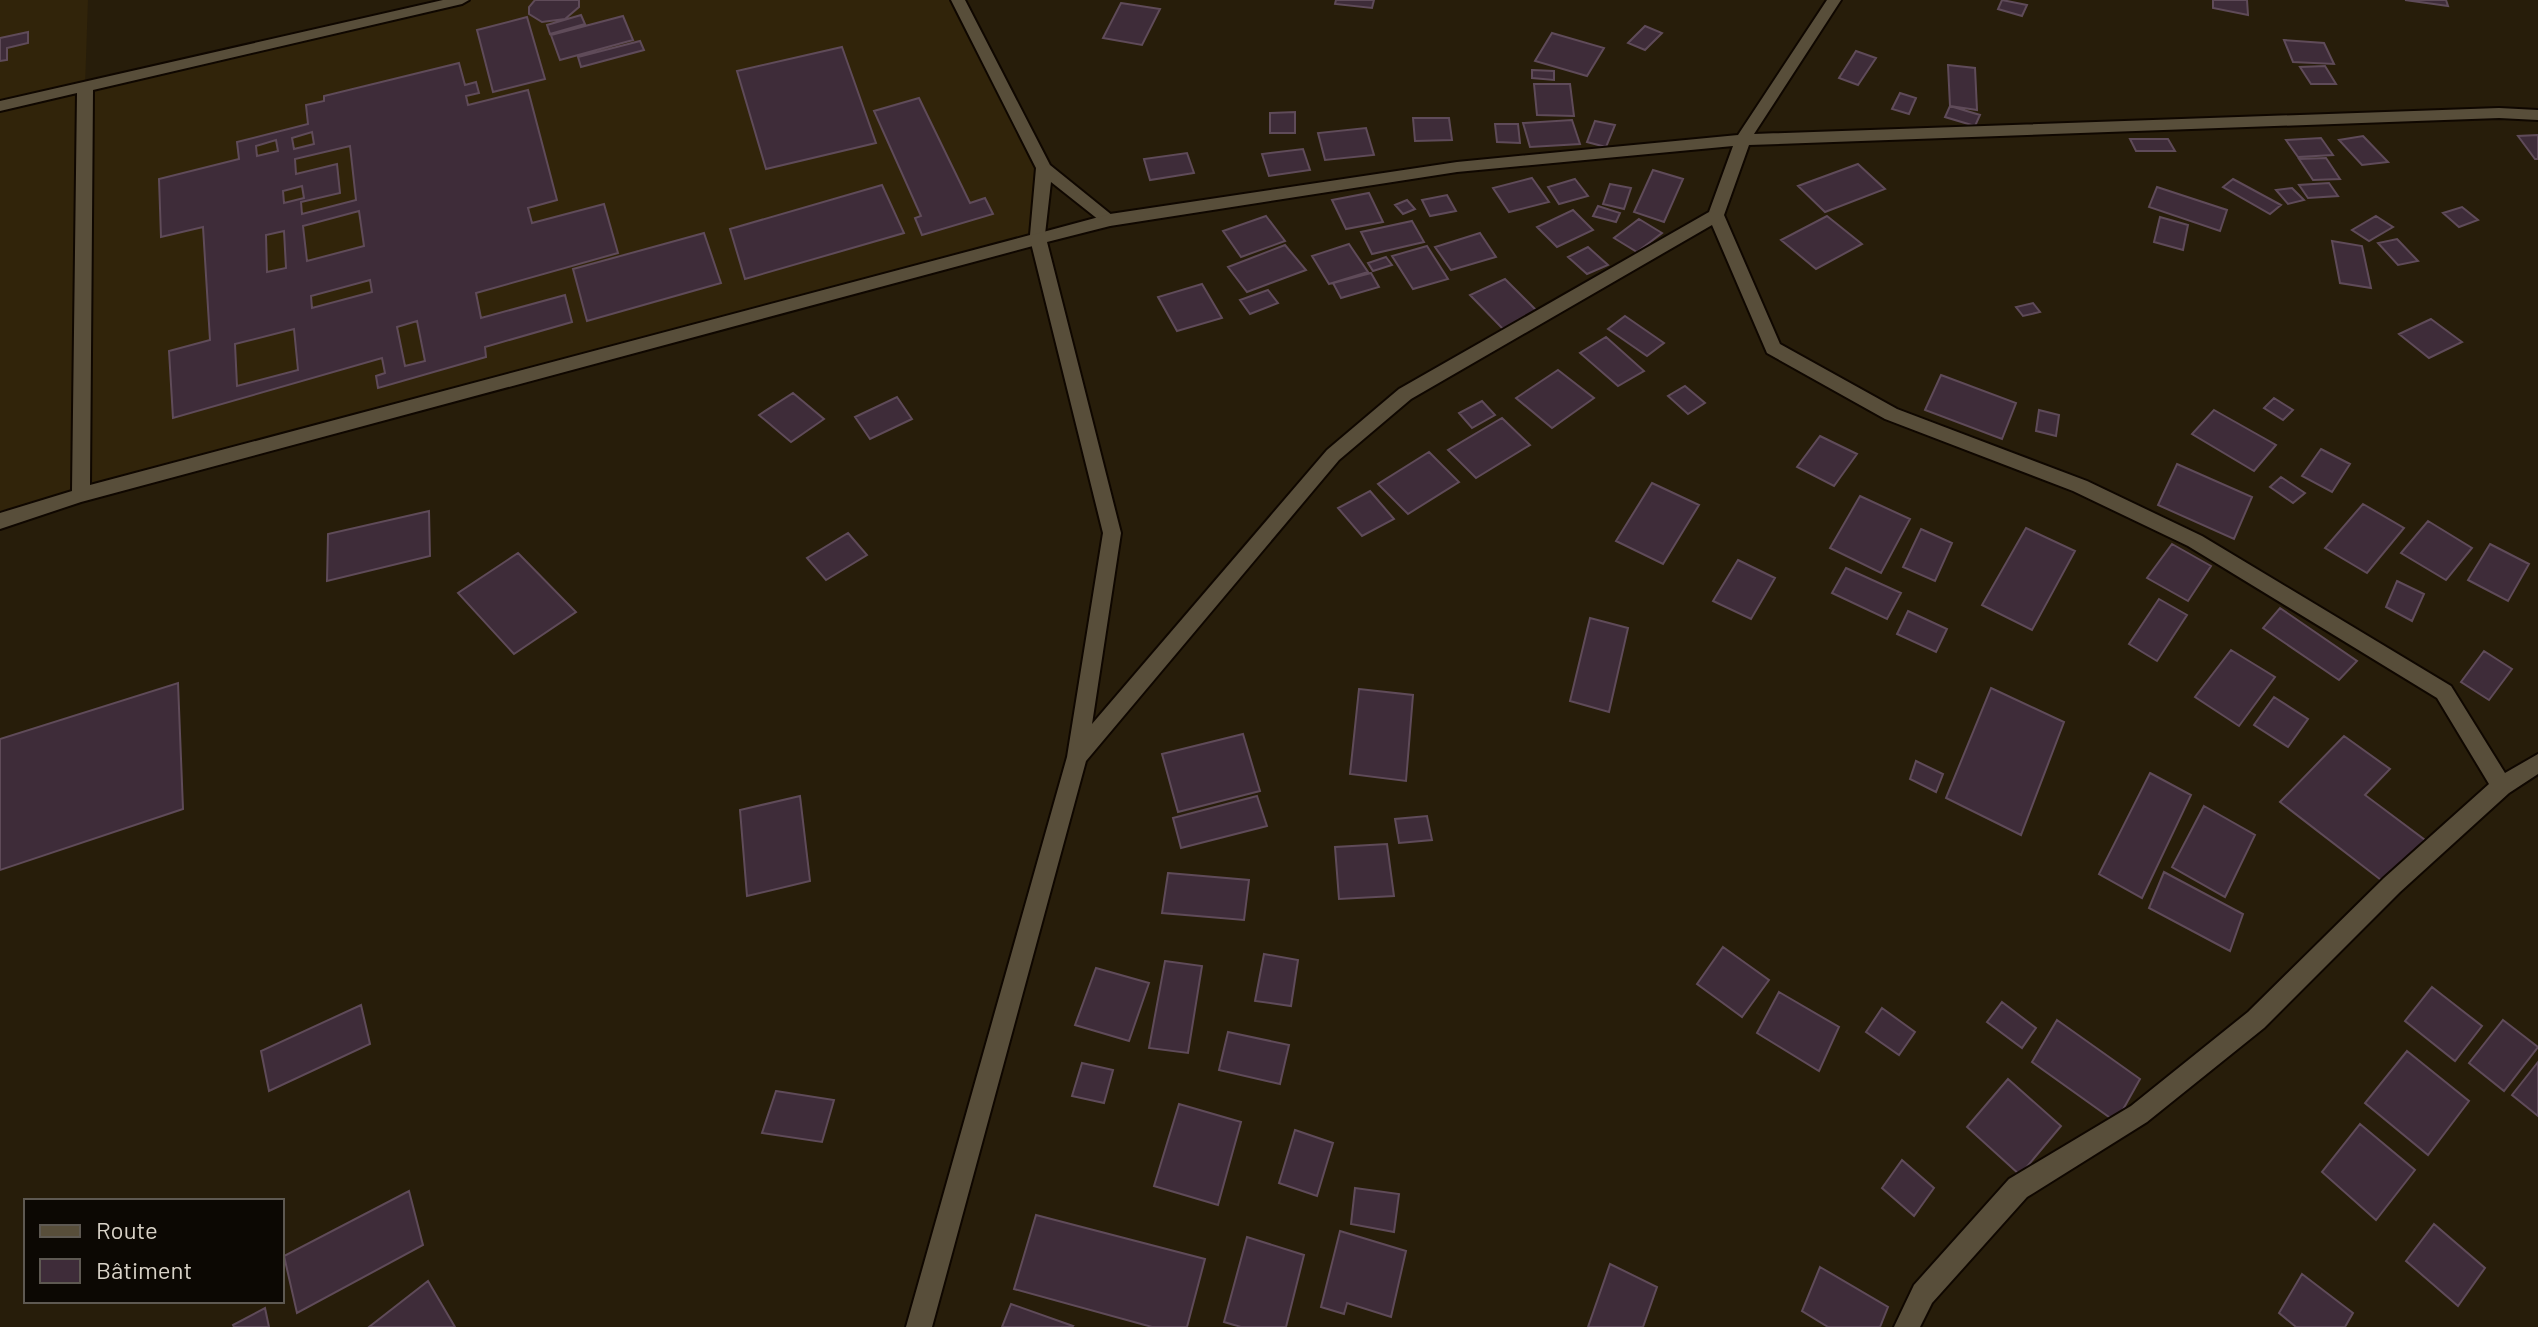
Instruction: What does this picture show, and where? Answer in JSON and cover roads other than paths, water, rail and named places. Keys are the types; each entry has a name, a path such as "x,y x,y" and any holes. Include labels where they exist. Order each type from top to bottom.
{"street":[{"path":"0,106 462,0"},
{"path":"958,0 1044,168 1110,220"},
{"path":"1077,757 1333,455 1405,394 1716,215 1743,140 1834,0"},
{"path":"81,495 85,87"},
{"path":"0,521 81,495 1110,220 1457,167 1743,140 2499,113 2538,115"},
{"path":"919,1327 1077,757 1112,533 1038,239 1044,168"},
{"path":"1716,215 1773,348 1891,414 2080,486 2195,541 2236,565 2444,692 2502,786"},
{"path":"1907,1327 1923,1294 2018,1188 2139,1114 2256,1020 2392,885 2502,786 2538,763"}]}
